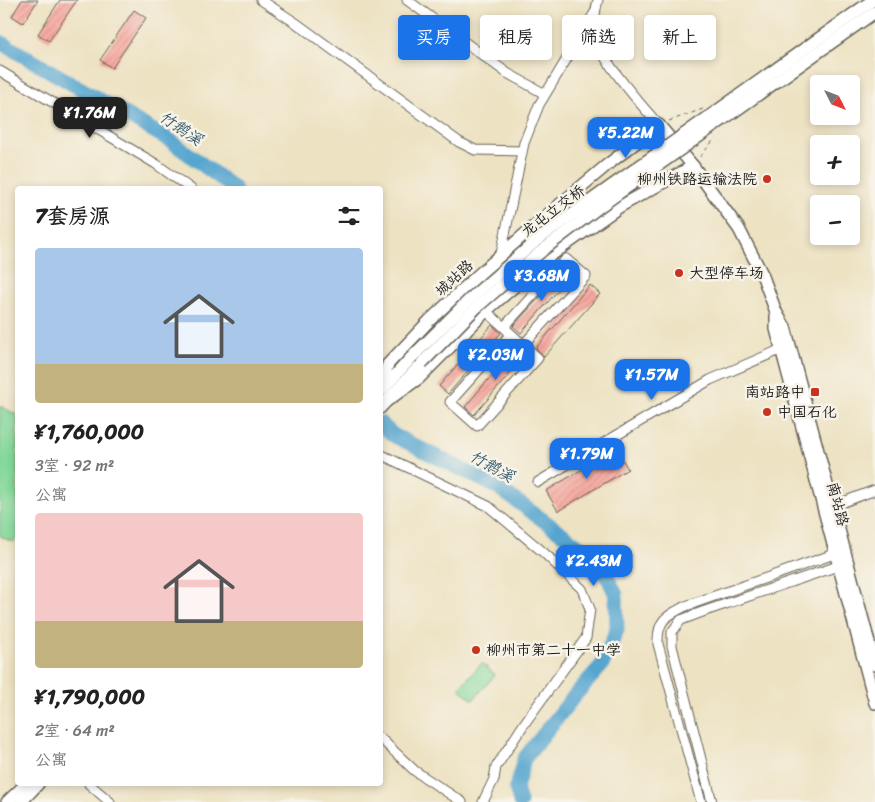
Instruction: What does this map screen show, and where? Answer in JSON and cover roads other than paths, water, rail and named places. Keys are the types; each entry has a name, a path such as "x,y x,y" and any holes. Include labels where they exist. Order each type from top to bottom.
{"main road":[{"name":"龙屯立交桥","path":"417,360 471,298 536,241 873,0"},
{"name":"龙屯立交桥","path":"417,360 543,250 602,205 875,12"},
{"name":"南站路","path":"659,125 693,166 739,229 762,274 776,312 785,327 833,506 840,552"},
{"name":"城站路","path":"383,393 388,364 430,320 501,254 607,165 659,125"},
{"path":"383,398 420,378 513,287 580,234 619,208 693,166"},
{"name":"南站路","path":"776,312 776,329 840,552 875,665"},
{"path":"383,398 417,360"},
{"name":"南站路","path":"844,565 875,703"},
{"path":"7,802 24,786"},
{"path":"21,802 36,786"}],"street":[{"path":"261,0 296,23 460,142 475,150 522,151"},
{"path":"407,0 507,73 545,94"},
{"path":"598,0 595,12 596,39 607,61 659,125"},
{"path":"501,254 522,151 536,112 595,12"},
{"path":"0,71 156,164 187,186"},
{"path":"486,312 507,330 523,345 538,358 477,426 450,402 507,330 566,259 586,276 523,345"},
{"path":"538,482 710,380 782,349"},
{"path":"383,455 488,506 544,552 582,589 590,608 586,638 524,724 496,767 494,779 483,802"},
{"path":"833,506 875,490"},
{"path":"701,802 658,644 658,631 663,622 669,615 686,606 840,552"},
{"path":"712,802 672,646 672,632 681,620 844,565"},
{"path":"383,741 414,771 462,802"},
{"path":"91,786 110,802"}],"waterway":[{"name":"竹鹅溪","path":"0,42 171,141 231,186"},
{"name":"竹鹅溪","path":"383,426 393,435 497,487 600,561 616,595 617,630 602,665 524,759 516,788 520,802"}],"place":[{"name":"柳州铁路运输法院","path":"767,179"},
{"name":"大型停车场","path":"679,273"},
{"name":"南站路中","path":"815,392"},
{"name":"中国石化","path":"767,412"},
{"name":"柳州市第二十一中学","path":"476,650"}]}
